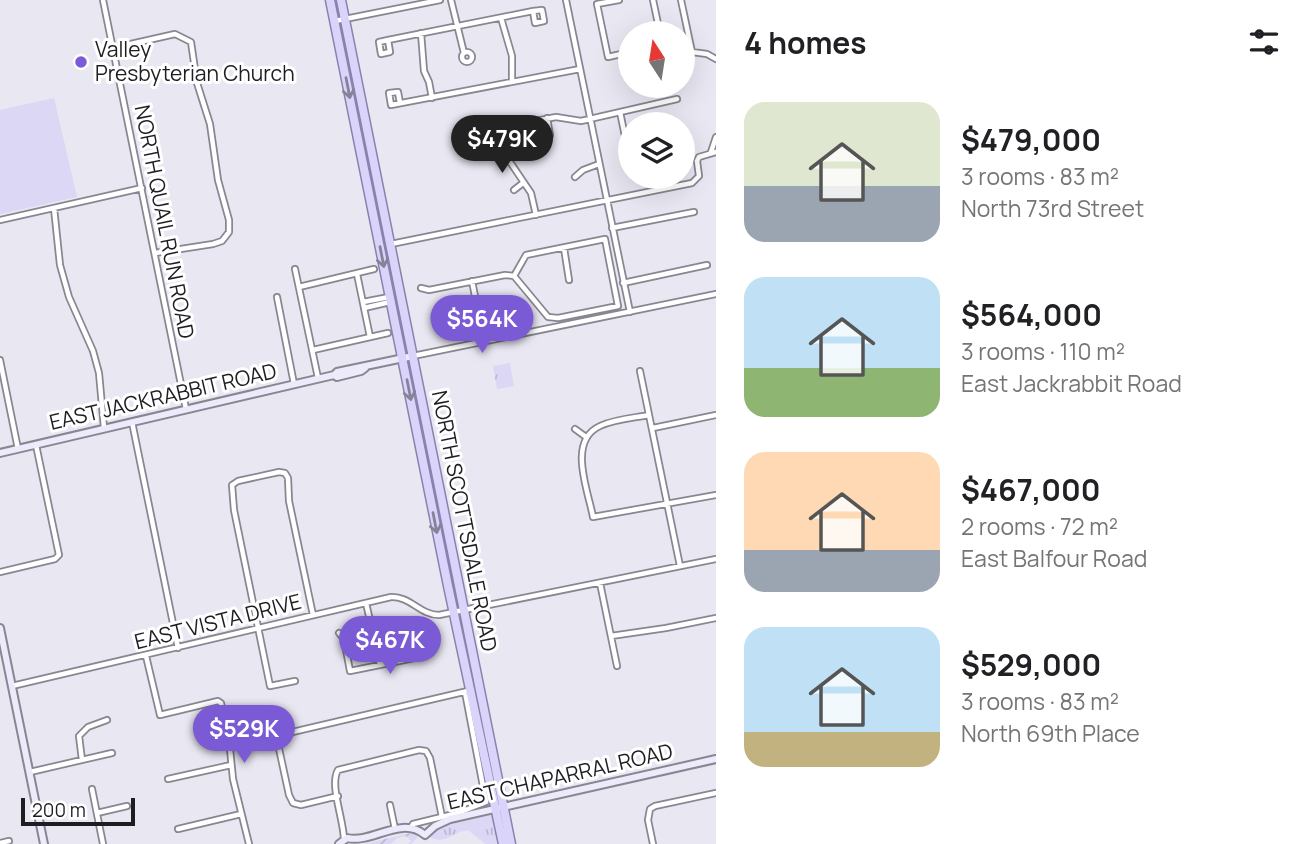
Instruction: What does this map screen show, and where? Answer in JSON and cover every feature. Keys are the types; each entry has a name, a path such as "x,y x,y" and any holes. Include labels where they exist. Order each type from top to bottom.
{"main road":[{"name":"NORTH SCOTTSDALE ROAD","path":"330,0 454,612 511,844"},
{"name":"NORTH SCOTTSDALE ROAD","path":"341,0 464,610 472,690"},
{"path":"420,448 431,446"},
{"path":"426,475 437,474"},
{"name":"NORTH SCOTTSDALE ROAD","path":"500,807 501,842"}],"street":[{"name":"NORTH QUAIL RUN ROAD","path":"103,0 186,409"},
{"path":"334,21 440,0"},
{"path":"451,0 464,53"},
{"path":"566,0 629,312"},
{"path":"618,55 608,57 597,5 619,0"},
{"path":"653,0 657,21"},
{"path":"681,0 692,52 707,54 716,60"},
{"path":"388,40 533,11"},
{"path":"501,18 512,56 512,82"},
{"path":"113,48 175,33 185,37 191,42 197,83 210,124 229,232 222,241 213,244 155,253"},
{"path":"421,33 424,71 432,98"},
{"path":"400,103 580,69"},
{"path":"620,112 677,99"},
{"path":"536,215 531,193 504,153 499,128 560,116 576,121 618,112"},
{"path":"547,118 550,135"},
{"path":"390,244 692,183 699,176 699,158 713,153 716,136"},
{"path":"575,177 583,170 599,164"},
{"path":"514,190 523,183"},
{"path":"0,220 142,188"},
{"path":"54,208 60,265 69,297 93,351 99,373 104,428"},
{"path":"612,228 694,212"},
{"path":"421,288 429,290 505,275 514,276 548,317 558,318 618,306 605,239 526,255 514,276"},
{"path":"564,248 569,280"},
{"path":"623,282 707,265"},
{"path":"295,269 318,378"},
{"path":"299,287 374,269"},
{"path":"357,274 370,337"},
{"path":"472,282 479,317 484,327 484,342"},
{"name":"EAST JACKRABBIT ROAD","path":"0,453 318,378 334,375 337,377 413,356 716,294"},
{"path":"277,298 295,384"},
{"path":"363,305 390,300"},
{"path":"436,322 443,325 500,313 508,308"},
{"path":"313,350 388,333"},
{"path":"0,360 18,449"},
{"path":"640,371 680,566"},
{"path":"649,415 602,425 586,437 582,454 593,517 716,495"},
{"path":"653,428 716,415"},
{"path":"132,422 178,648"},
{"path":"575,429 586,437"},
{"path":"0,572 55,559 59,555 36,444"},
{"path":"295,681 270,686 234,510 232,485 238,481 279,472 285,473 288,478 289,501 313,615"},
{"name":"EAST VISTA DRIVE","path":"12,686 395,597 406,600 428,614 454,612 716,558"},
{"path":"600,583 617,666"},
{"path":"366,603 380,665"},
{"path":"611,636 716,618"},
{"path":"339,633 344,639 350,671 424,656 418,627"},
{"path":"0,628 44,844"},
{"path":"146,656 160,715 218,701 221,703 231,765 249,844"},
{"path":"338,796 301,805 293,803 278,744 284,734 472,690 487,799 484,805 413,824 414,828"},
{"path":"82,760 79,736 88,727 107,720"},
{"path":"347,842 336,773 341,768 419,750 426,751 430,758 442,817"},
{"path":"30,772 112,753"},
{"name":"EAST CHAPARRAL ROAD","path":"369,838 395,830 414,828 425,835 435,826 450,819 716,759"},
{"path":"168,779 231,765"},
{"path":"92,789 103,844"},
{"path":"653,844 648,813 655,806 716,793"},
{"path":"390,805 395,830"},
{"path":"97,813 127,806"},
{"path":"178,829 242,814"},
{"name":"EAST CHAPARRAL ROAD","path":"347,842 414,828"},
{"path":"0,843 9,841"}],"green space":[{"path":"54,98 77,197 0,214 0,110"},
{"path":"510,363 514,386 497,389 493,366"},
{"path":"489,814 493,817 497,844 485,844 468,830 442,840 431,838 431,832 442,825"},
{"path":"414,832 418,837 411,844 408,844 411,841 406,836 397,838 391,844 365,844"}],"place":[{"name":"Valley Presbyterian Church","path":"81,62"}]}
